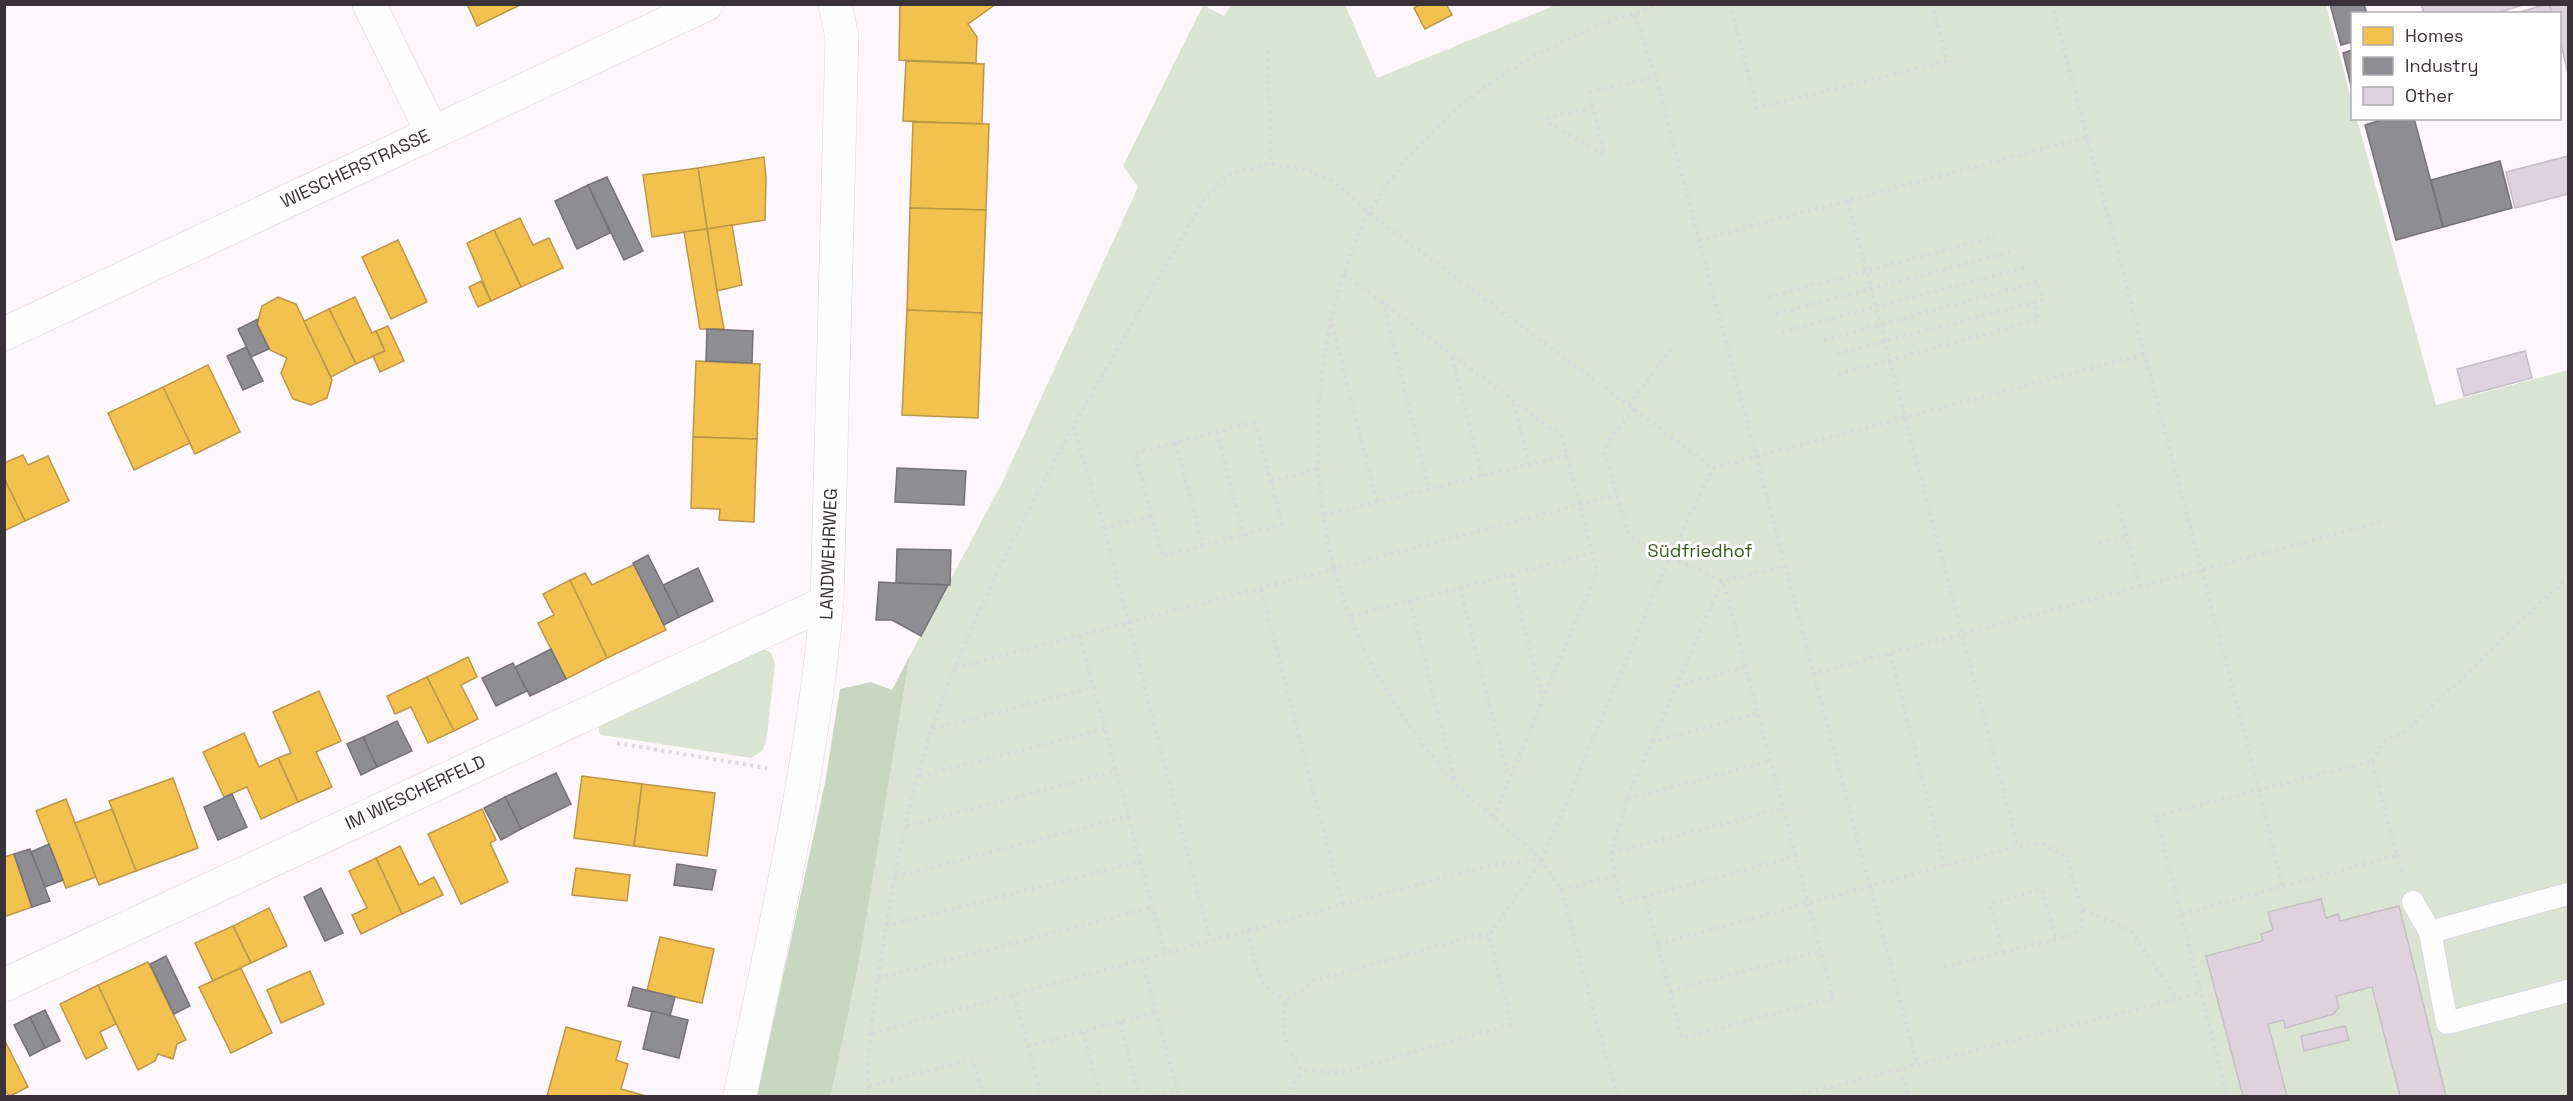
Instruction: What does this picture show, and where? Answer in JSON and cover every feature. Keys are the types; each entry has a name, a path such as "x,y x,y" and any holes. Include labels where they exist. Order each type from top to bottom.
{"street":[{"path":"369,4 432,132"},
{"name":"WIESCHERSTRASSE","path":"4,334 707,4"},
{"name":"LANDWEHRWEG","path":"740,1096 805,774 819,692 827,602 843,37 835,4"},
{"name":"IM WIESCHERFELD","path":"4,985 827,602"}],"lane":[{"path":"2430,932 2568,894"},
{"path":"2413,902 2430,932 2447,1023 2568,991"}],"path":[{"path":"1617,1096 1561,890 1542,860 1455,783 1411,729 1378,675 1351,616 1335,570 1324,515 1318,469 1320,385 1331,321 1344,274 1369,213 1412,154 1451,114 1495,79 1567,39 1607,22 1635,15 1660,4"},
{"path":"1730,4 1757,108 1947,61 1932,4"},
{"path":"2052,4 2259,788 2282,886"},
{"path":"1635,15 1656,77 1812,674 1872,887 1917,1064"},
{"path":"1268,51 1271,164"},
{"path":"1593,108 1542,119 1604,155 1590,92 1656,77"},
{"path":"1699,240 2087,137"},
{"path":"869,1096 878,978 895,878 919,777 954,668 1007,552 1073,426 1205,198 1229,174 1271,164 1308,170 1336,183 1369,213 1713,468"},
{"path":"1848,201 2018,846"},
{"path":"1768,297 1994,237"},
{"path":"1776,314 2010,252"},
{"path":"1782,332 2026,267"},
{"path":"1344,274 1561,436 1567,455 1597,571 1508,776 1493,818"},
{"path":"1824,340 2038,282 2043,300 1833,355"},
{"path":"1383,302 1429,489"},
{"path":"1838,374 2038,320 2034,302"},
{"path":"1331,321 1377,502"},
{"path":"1629,405 1674,345"},
{"path":"1713,468 2145,354"},
{"path":"1452,356 1482,476"},
{"path":"1514,402 1530,464"},
{"path":"1634,408 1609,440 1605,454 1629,536 1669,558 1723,581 1785,566"},
{"path":"1256,422 1282,525 1162,556 1135,453 1217,432 1256,422"},
{"path":"1073,426 1104,528 1210,941"},
{"path":"1217,432 1243,535"},
{"path":"1176,443 1203,546"},
{"path":"1324,515 1567,455"},
{"path":"1302,1070 1339,1073 1512,1024 1490,936 1542,860 1669,558 1713,468"},
{"path":"1271,481 1318,469"},
{"path":"954,668 1616,495"},
{"path":"2118,504 2139,586"},
{"path":"1104,528 1151,516"},
{"path":"1812,674 2385,521"},
{"path":"2099,543 2127,536"},
{"path":"1351,616 1593,553"},
{"path":"1511,575 1542,697"},
{"path":"2227,1096 2156,816 2372,761 2385,740 2404,733 2568,577"},
{"path":"1645,896 1682,1038 1833,998 1723,581"},
{"path":"1723,581 1627,799 1611,854 1621,903 1796,856"},
{"path":"1460,588 1508,776"},
{"path":"1261,589 1343,905"},
{"path":"1410,601 1455,783"},
{"path":"1080,636 1165,953"},
{"path":"1890,653 1945,866"},
{"path":"1677,686 1745,668"},
{"path":"933,729 1094,687"},
{"path":"1652,742 1758,713"},
{"path":"570,720 592,738 805,774"},
{"path":"919,777 1105,729"},
{"path":"1627,799 1771,761"},
{"path":"2182,914 2397,855 2372,761"},
{"path":"906,826 1117,771"},
{"path":"1611,854 1783,808"},
{"path":"895,878 1129,816"},
{"path":"1658,944 2018,846 2043,844 2066,857 2082,909 2081,927 2073,935 1944,967"},
{"path":"872,1034 1494,865 1542,860"},
{"path":"886,926 1141,861"},
{"path":"1561,890 1614,876"},
{"path":"2003,952 1990,904 2042,889 2056,939"},
{"path":"878,978 1153,907"},
{"path":"2082,909 2130,930 2177,998"},
{"path":"1248,931 1255,962 1264,986 1286,1001"},
{"path":"1302,1070 1286,1046 1282,1028 1286,1001 1313,981 1478,935 1490,936"},
{"path":"1670,991 1821,951"},
{"path":"1142,960 1179,1096"},
{"path":"1794,1096 2201,993"},
{"path":"1014,995 1041,1096"},
{"path":"1028,1046 1156,1012"},
{"path":"1119,1022 1139,1096"},
{"path":"1083,1032 1100,1096"},
{"path":"868,1086 973,1059 983,1096"},
{"path":"1900,1069 1908,1096"},
{"path":"1286,1096 1302,1070"},
{"path":"1155,1096 1177,1090"}],"green space":[{"name":"Südfriedhof","path":"1203,5 1224,16 1231,5 1345,5 1377,78 1556,5 2326,5 2351,97 2351,120 2357,120 2436,405 2568,370 2568,1096 831,1096 860,957 910,655 1002,483 1138,187 1123,166"},
{"path":"763,648 771,653 775,664 766,743 762,751 751,758 599,733 599,725"},
{"path":"910,655 860,957 831,1096 757,1096 825,783 840,689 871,682 892,690"}],"building: Homes":[{"path":"467,4 522,4 477,26"},
{"path":"900,4 996,4 968,24 977,37 976,63 899,60"},
{"path":"1421,4 1446,4 1452,15 1425,29 1414,8"},
{"path":"906,61 984,64 982,124 903,121"},
{"path":"913,122 989,124 986,210 910,208"},
{"path":"764,157 765,220 707,229 698,168"},
{"path":"698,168 707,229 652,237 643,175"},
{"path":"910,208 986,210 982,313 907,310"},
{"path":"520,218 533,245 549,238 563,268 521,287 494,230"},
{"path":"732,225 742,285 717,291 707,229"},
{"path":"707,229 724,329 700,329 684,232"},
{"path":"494,230 521,287 491,301 467,243"},
{"path":"398,240 427,302 391,319 362,257"},
{"path":"481,281 491,301 478,307 469,287"},
{"path":"278,297 296,304 332,380 327,398 311,405 293,399 281,373 287,358 270,350 257,324 262,306"},
{"path":"355,297 372,333 376,331 385,351 356,364 329,309"},
{"path":"329,309 356,364 331,377 304,321"},
{"path":"907,310 982,313 978,418 902,415"},
{"path":"388,326 404,361 380,372 373,356 385,351 376,331"},
{"path":"696,361 760,364 757,439 693,437"},
{"path":"208,365 240,432 195,454 163,387"},
{"path":"163,387 190,443 134,470 108,413"},
{"path":"693,437 757,439 754,522 719,520 720,509 691,508"},
{"path":"23,455 28,465 48,456 69,501 25,521 4,478 4,463"},
{"path":"4,478 25,521 4,531"},
{"path":"635,564 666,630 607,658 570,580 585,573 592,585"},
{"path":"570,580 607,658 566,679 538,623 554,615 543,594"},
{"path":"468,657 477,677 461,685 478,719 454,731 427,677"},
{"path":"427,677 454,731 428,743 411,707 395,714 387,696"},
{"path":"319,691 341,741 316,752 332,787 298,802 278,758 291,753 273,712"},
{"path":"244,733 259,767 278,758 298,802 261,819 247,787 224,797 203,752"},
{"path":"582,776 642,784 634,846 574,838"},
{"path":"173,778 198,848 136,871 109,801"},
{"path":"642,784 715,793 707,856 634,846"},
{"path":"66,799 96,877 66,888 36,811"},
{"path":"112,809 136,871 99,885 75,823"},
{"path":"482,809 496,840 490,843 508,882 461,904 428,834"},
{"path":"400,846 419,885 434,877 443,895 402,914 376,858"},
{"path":"14,854 32,907 4,917 4,857"},
{"path":"376,858 402,914 361,934 352,915 367,908 349,871"},
{"path":"576,868 630,875 627,901 572,895"},
{"path":"269,908 287,946 251,963 233,926"},
{"path":"233,926 251,963 213,981 195,943"},
{"path":"660,937 714,949 702,1003 647,991"},
{"path":"148,962 186,1040 177,1044 173,1059 158,1054 155,1061 138,1070 98,985"},
{"path":"241,968 272,1033 231,1053 199,987"},
{"path":"310,971 324,1004 281,1023 267,990"},
{"path":"98,985 116,1024 100,1032 107,1048 86,1059 60,1004"},
{"path":"566,1027 621,1042 616,1060 628,1064 621,1089 646,1096 547,1096"},
{"path":"4,1039 28,1087 10,1096 4,1090"}],"building: Industry":[{"path":"2330,4 2364,4 2366,12 2351,12 2351,42 2341,45"},
{"path":"2351,50 2351,86 2343,53"},
{"path":"2381,120 2415,120 2443,227 2396,240 2365,125"},
{"path":"2500,161 2512,208 2443,227 2431,180"},
{"path":"607,177 643,251 624,260 588,185"},
{"path":"588,185 610,233 577,249 555,201"},
{"path":"258,319 257,324 269,349 251,357 238,329"},
{"path":"707,329 753,331 752,363 706,361"},
{"path":"246,347 263,381 243,390 227,356"},
{"path":"897,468 966,471 964,505 895,502"},
{"path":"897,549 951,550 950,585 896,583"},
{"path":"648,555 679,617 664,625 633,563"},
{"path":"698,568 713,601 679,617 663,585"},
{"path":"879,582 948,585 921,636 892,620 876,620"},
{"path":"551,649 566,679 530,696 515,667"},
{"path":"513,663 527,691 496,706 482,678"},
{"path":"397,721 412,751 377,767 363,737"},
{"path":"363,737 377,767 361,775 347,744"},
{"path":"556,773 571,804 521,829 505,797"},
{"path":"232,794 247,827 218,840 204,807"},
{"path":"505,797 521,829 501,840 484,808"},
{"path":"49,844 63,880 45,887 31,852"},
{"path":"30,849 50,901 32,907 14,854"},
{"path":"677,864 716,870 712,890 674,885"},
{"path":"321,888 343,933 325,941 304,897"},
{"path":"166,956 190,1006 174,1014 150,964"},
{"path":"633,987 675,997 670,1016 628,1006"},
{"path":"45,1010 60,1041 45,1048 30,1017"},
{"path":"652,1011 688,1020 679,1058 643,1049"},
{"path":"30,1017 45,1048 30,1056 14,1025"}],"building: Other":[{"path":"2421,4 2526,4 2500,12 2423,12"},
{"path":"2549,4 2568,4 2568,74 2561,44 2561,12 2551,12"},
{"path":"2549,4 2551,12 2520,12"},
{"path":"2568,156 2568,194 2515,208 2506,172"},
{"path":"2525,351 2532,378 2464,396 2457,369"},
{"path":"2321,899 2326,918 2338,914 2340,921 2399,906 2446,1096 2400,1096 2372,987 2336,996 2339,1007 2334,1014 2285,1028 2284,1020 2268,1024 2287,1096 2243,1096 2206,956 2263,941 2261,934 2273,930 2268,912"},
{"path":"2345,1026 2349,1040 2304,1051 2301,1036"}]}
